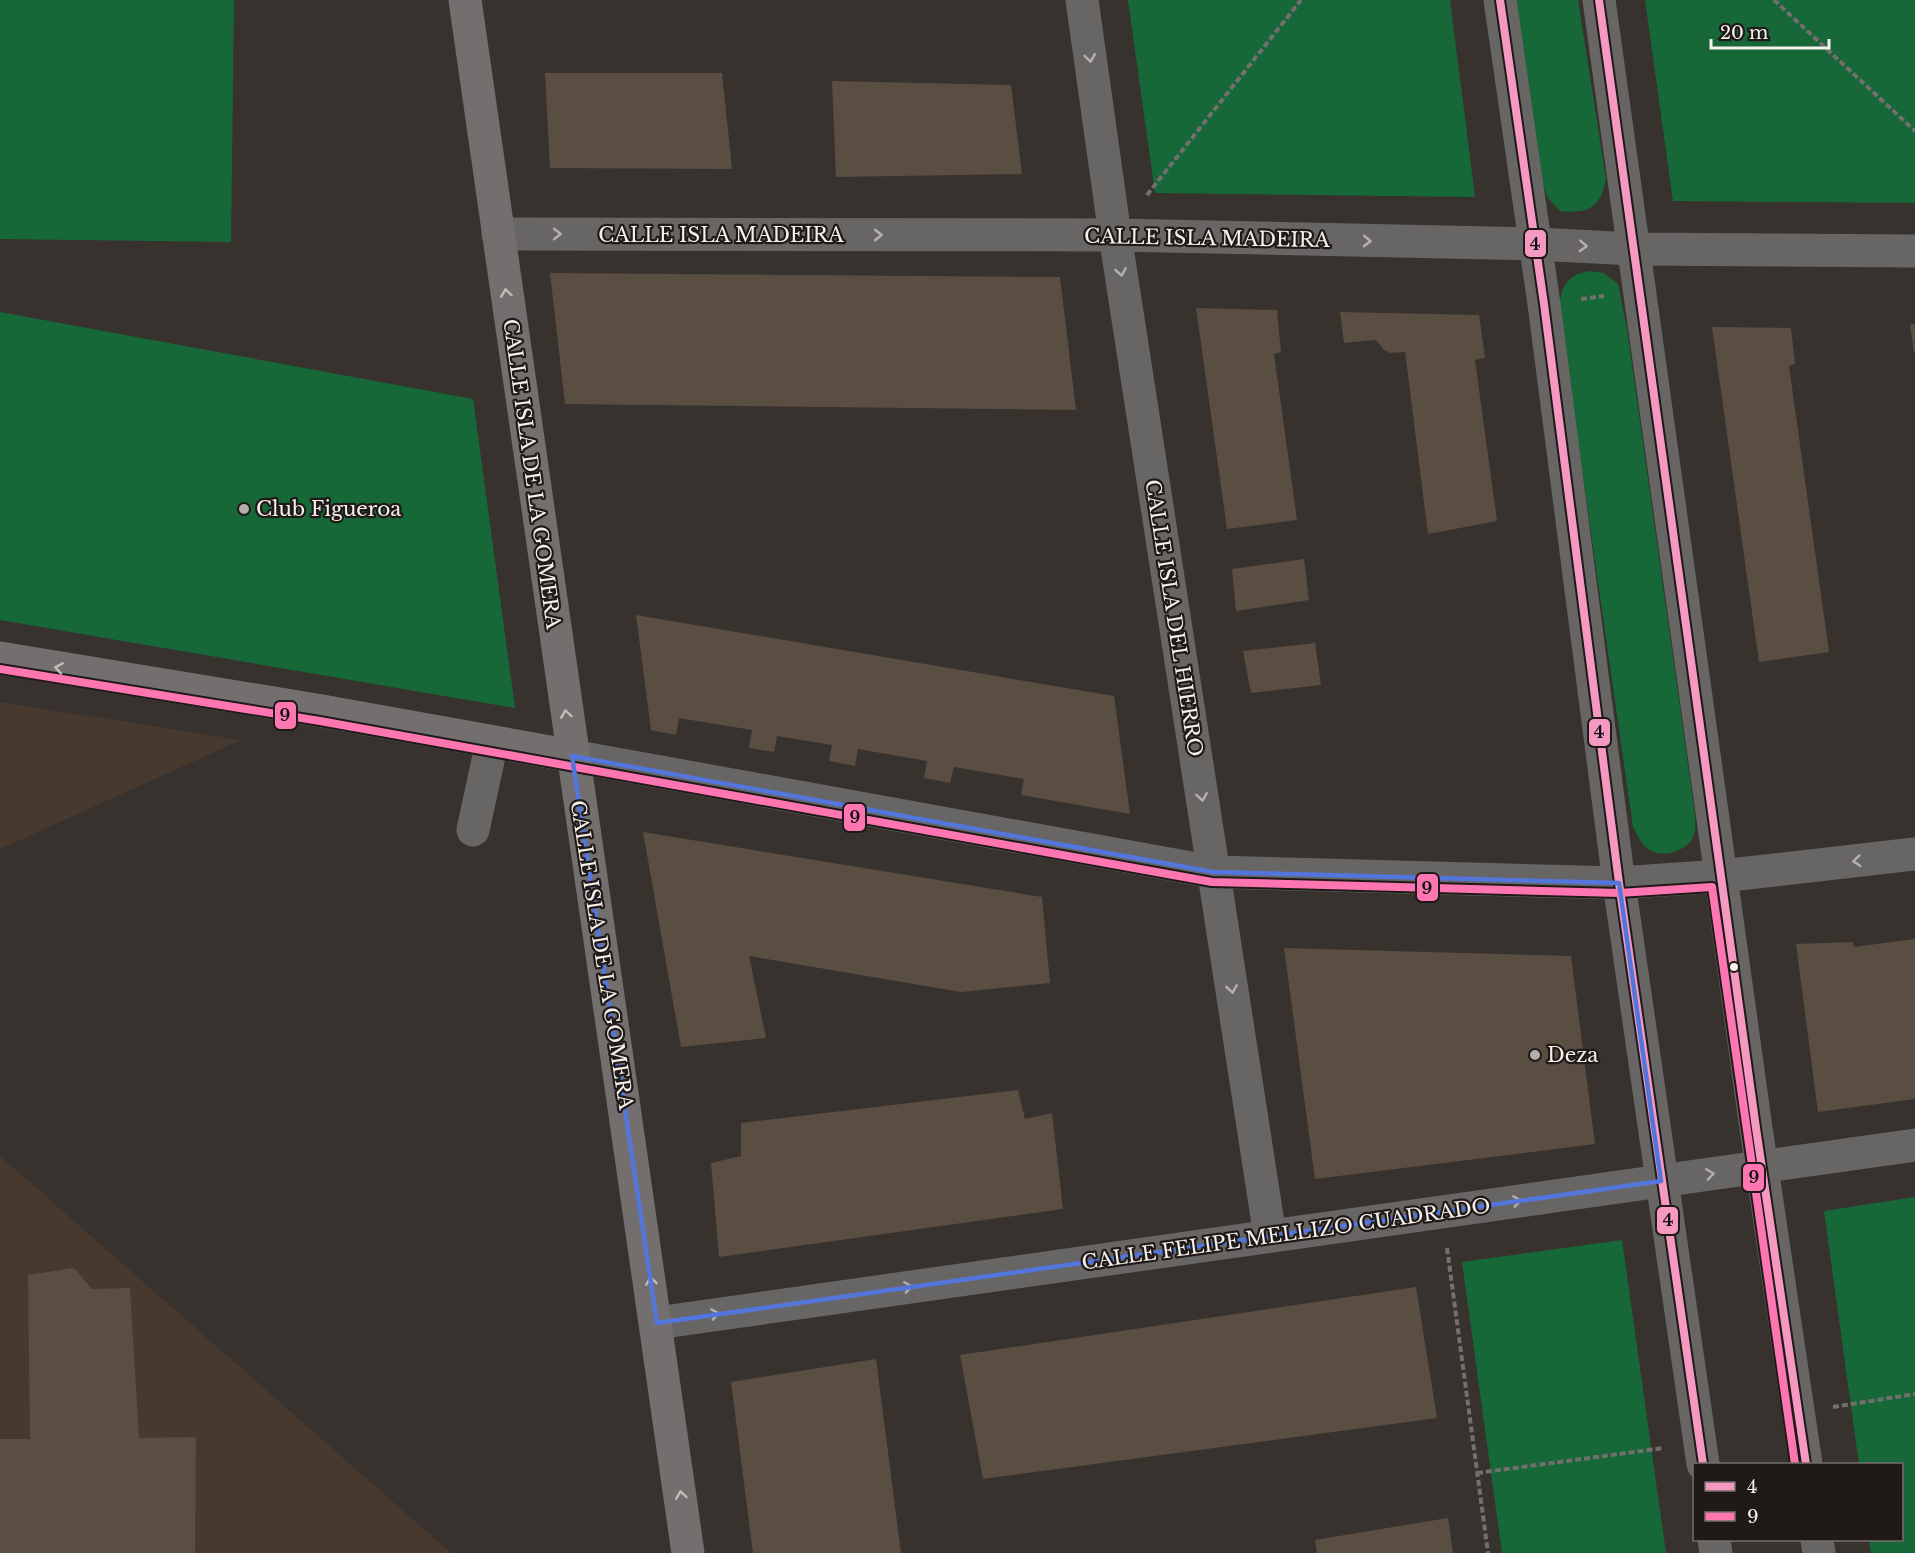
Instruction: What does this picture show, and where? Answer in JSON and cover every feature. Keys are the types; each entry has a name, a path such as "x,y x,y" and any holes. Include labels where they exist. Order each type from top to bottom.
{"main road":[{"name":"CALLE ISLA DE LA GOMERA","path":"465,0 572,756 657,1323 688,1553"},
{"path":"0,658 572,756"}],"street":[{"name":"CALLE ISLA DEL HIERRO","path":"1082,0 1115,235 1270,1236"},
{"path":"1500,0 1536,244 1619,883 1703,1463"},
{"path":"1599,0 1761,1167 1806,1463"},
{"name":"CALLE ISLA MADEIRA","path":"498,234 1115,235 1536,244 1634,249 1915,251"},
{"path":"473,830 492,742"},
{"path":"572,756 1213,872 1619,883 1721,876 1915,854"},
{"name":"CALLE FELIPE MELLIZO CUADRADO","path":"657,1323 1915,1145"}],"path":[{"path":"1115,235 1300,0"},
{"path":"1774,0 1915,131"},
{"path":"1544,304 1639,291"},
{"path":"1442,1212 1488,1553"},
{"path":"1830,1407 1915,1394"},
{"path":"1477,1473 1671,1447"}],"highlighted area":[{"path":"572,756 1213,872 1619,883 1661,1181 657,1323"}],"shaded area":[{"path":"0,702 241,740 0,849"},
{"path":"0,1156 451,1553 0,1553"}],"green space":[{"path":"0,0 234,0 231,242 0,239"},
{"path":"1128,0 1450,0 1475,197 1155,193"},
{"path":"1516,0 1578,0 1606,179 1600,197 1592,207 1586,210 1560,211 1547,197 1543,184"},
{"path":"1645,0 1915,0 1915,203 1673,201"},
{"path":"1589,271 1604,273 1618,284 1627,329 1695,815 1694,834 1687,845 1662,854 1647,848 1633,827 1559,308 1561,294 1566,283 1575,276"},
{"name":"Club Figueroa","path":"0,312 473,399 515,708 0,620"},
{"path":"1915,1197 1915,1553 1871,1553 1869,1541 1903,1541 1903,1463 1859,1463 1824,1211"},
{"path":"1622,1240 1666,1553 1502,1553 1462,1262"}],"building":[{"path":"545,73 722,73 732,169 550,168"},
{"path":"832,81 1011,85 1022,174 836,177"},
{"path":"550,273 1060,277 1076,410 565,404"},
{"path":"1196,308 1277,310 1281,352 1274,354 1297,520 1227,529"},
{"path":"1340,312 1479,315 1485,358 1475,360 1497,521 1428,534 1405,352 1391,353 1384,350 1376,340 1344,343"},
{"path":"1915,324 1915,352 1914,352 1910,325"},
{"path":"1712,327 1791,328 1795,364 1789,366 1829,652 1759,662"},
{"path":"1304,559 1309,600 1236,611 1232,569"},
{"path":"636,615 1114,696 1130,814 1021,795 1024,779 954,767 950,783 924,778 927,761 858,749 855,766 829,761 832,745 777,736 774,752 749,748 752,730 679,718 676,735 651,730"},
{"path":"1315,643 1321,685 1251,693 1243,651"},
{"path":"643,832 1042,897 1050,983 961,992 749,956 766,1038 681,1047"},
{"path":"1915,939 1915,1099 1818,1112 1796,944 1853,942 1854,947"},
{"path":"1284,948 1571,956 1595,1144 1315,1179"},
{"path":"1018,1090 1025,1119 1052,1113 1063,1209 719,1257 711,1163 741,1156 741,1123"},
{"path":"74,1268 92,1289 130,1288 139,1438 196,1437 195,1553 0,1553 0,1439 30,1439 28,1275"},
{"path":"1416,1287 1437,1418 983,1479 960,1355"},
{"path":"876,1359 901,1553 753,1553 731,1382"},
{"path":"1448,1518 1453,1553 1317,1553 1315,1540"}],"transit line":[{"name":"4","path":"1500,0 1544,304 1619,883 1703,1463"},
{"name":"4","path":"1599,0 1756,1128 1806,1463"},
{"name":"9","path":"0,669 320,721 1212,882 1619,893 1712,887 1795,1463"}],"place":[{"name":"Club Figueroa","path":"244,509"},
{"name":"Deza","path":"1535,1055"}]}
